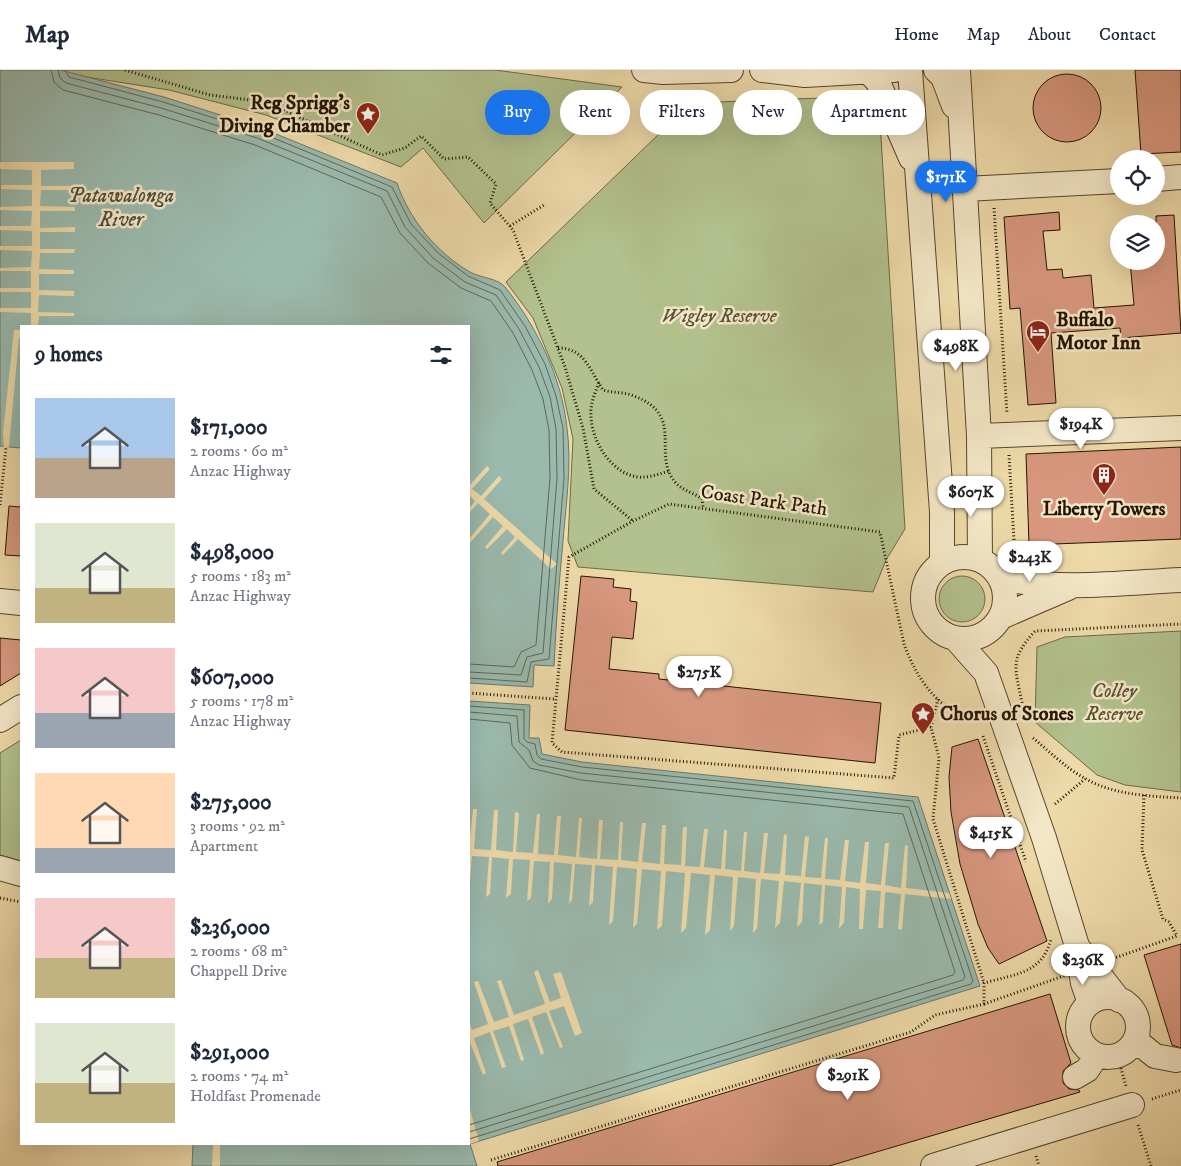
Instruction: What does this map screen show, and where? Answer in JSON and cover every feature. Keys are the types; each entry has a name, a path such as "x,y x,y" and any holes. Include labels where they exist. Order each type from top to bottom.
{"street":[{"path":"644,70 663,72 731,70"},
{"path":"762,70 804,75 894,70"},
{"path":"910,70 942,512 942,563"},
{"path":"936,70 943,77 958,114 963,158"},
{"path":"958,70 979,436 980,560"},
{"path":"868,71 878,82 918,176"},
{"path":"1165,178 1181,177"},
{"path":"965,189 1110,181"},
{"path":"979,436 1181,428"},
{"path":"979,436 996,558 1009,573 1006,597 998,621 986,674"},
{"path":"1090,1003 1083,983 1076,946 1044,838 986,674 955,638 936,628 925,609 923,596 926,583 932,572 942,563 954,558 967,556 980,560 995,570 1009,573 1030,584 1074,585 1181,580"},
{"path":"955,638 978,637 998,621 1074,585"},
{"path":"0,601 20,603"},
{"path":"0,720 20,708"},
{"path":"0,868 20,874"},
{"path":"1076,946 1119,1000 1126,1004 1136,1016 1138,1024 1135,1040 1125,1052 1118,1055 1097,1055 1086,1047 1079,1035 1081,1014 1090,1003 1104,998 1119,1000"},
{"path":"1135,1040 1155,1056 1176,1060"},
{"path":"1075,1077 1087,1070 1097,1055"},
{"path":"933,1166 1132,1105"}],"path":[{"path":"125,70 210,95 266,102 382,155 405,148 421,136 444,158 468,157 496,184 490,203 510,226 558,348 583,428 594,489 633,520"},
{"path":"994,204 1007,416"},
{"path":"510,226 544,205"},
{"path":"558,348 570,349 584,358 604,390 633,395 646,401 659,413 666,435 666,456 669,471 677,484 702,499 703,507"},
{"path":"599,384 594,394 591,416 593,430 610,460 616,467 636,477 657,475 669,471"},
{"path":"0,505 6,447"},
{"path":"1009,447 1009,573"},
{"name":"Coast Park Path","path":"555,699 569,557 633,520 669,504 880,532 904,644 909,658 923,681 938,700 956,714 982,716"},
{"path":"1024,712 1016,674 1016,655 1035,631 1181,624"},
{"path":"470,693 555,699 552,743 562,752 894,778 899,735 931,727"},
{"path":"938,700 931,727 938,758 933,819 984,983 984,1004"},
{"path":"1015,706 1022,703"},
{"path":"1031,736 1085,779 1105,788 1144,795 1181,798"},
{"path":"491,1160 902,1035 911,1032 935,1015 984,1004 1177,936 1169,922 1163,919 1142,850 1144,795"},
{"path":"0,898 20,902"},
{"path":"984,983 1034,968 1043,960 1052,936"},
{"path":"1132,1105 1152,1166"}],"green space":[{"path":"42,70 495,70 622,87 619,90 560,90 560,135 573,135 484,223 423,148 401,167 266,115 169,90"},
{"name":"Wigley Reserve","path":"812,98 812,135 881,135 905,529 886,560 873,592 578,567 568,541 573,439 562,388 533,318 506,282 658,135 723,135 723,102 733,101 733,135 802,135 802,99"},
{"path":"962,576 975,580 981,586 985,599 981,612 975,618 962,622 949,618 943,612 939,599 943,586 949,580"},
{"name":"Colley Reserve","path":"1181,631 1181,792 1125,785 1097,775 1035,722 1037,647 1065,637"},
{"path":"20,741 20,861 0,855 0,753"}],"water":[{"name":"Patawalonga River","path":"0,70 60,70 164,97 261,128 397,183 417,222 436,245 446,255 470,272 502,284 537,335 560,390 567,428 569,456 554,666 534,665 533,687 470,683 470,325 20,325 20,448 0,446"},
{"path":"470,701 530,705 529,738 539,738 542,754 582,762 918,797 980,986 470,1144"},
{"path":"470,1144 477,1166 192,1166 193,1145"}],"pier":[{"path":"0,162 74,162 74,169 41,170 41,186 75,186 75,190 41,190 40,206 75,207 75,211 40,211 40,228 75,227 75,232 40,232 40,249 75,249 74,253 40,253 39,269 74,270 74,274 39,274 39,290 74,291 74,296 39,295 38,312 74,313 74,316 39,316 38,325 31,325 31,313 0,312 0,308 31,308 31,292 0,292 0,288 31,288 31,271 0,271 0,268 31,267 32,251 0,250 0,246 32,246 32,231 0,230 0,226 31,226 32,211 0,210 0,207 32,206 32,190 1,189 1,185 32,185 32,170 0,169"},
{"path":"14,330 20,330 9,447 4,447 3,433"},
{"path":"487,466 490,469 472,489 481,496 499,476 502,479 484,499 557,564 551,569 518,539 503,555 501,553 515,537 507,529 487,549 485,547 503,526 493,517 470,543 470,538 490,514 478,503 470,512 470,508 475,501 470,496 470,485"},
{"path":"473,809 477,809 474,849 491,850 494,810 498,810 496,850 513,852 515,812 519,813 516,852 533,853 537,814 540,814 538,854 554,855 557,816 561,816 558,855 576,857 579,818 582,818 579,857 597,859 599,820 603,820 600,859 618,860 620,822 623,822 621,860 638,862 642,823 646,823 642,862 660,864 662,825 666,825 664,864 681,865 683,827 687,827 685,866 700,867 704,829 708,829 704,867 721,869 724,830 727,830 725,869 741,871 744,832 747,832 744,871 760,873 764,833 768,833 764,873 780,874 784,834 787,835 785,875 801,876 805,836 809,837 805,877 821,878 825,838 828,838 825,879 840,880 845,840 849,840 845,881 860,883 865,842 869,842 866,883 881,885 885,843 889,843 885,885 901,888 905,845 908,846 906,888 949,893 951,899 905,894 902,930 898,929 901,894 885,892 883,928 878,928 881,891 866,890 863,929 859,929 860,889 846,887 844,922 839,929 842,887 825,885 823,922 819,925 822,885 804,883 802,922 797,927 801,883 784,881 780,923 775,928 779,881 761,879 757,928 753,933 756,879 738,877 734,926 730,931 733,877 715,875 710,930 705,935 710,875 691,873 686,928 681,933 685,873 666,871 662,926 657,930 661,871 642,869 637,924 633,928 637,869 617,867 613,921 609,925 613,867 595,865 593,902 589,906 592,865 575,864 572,900 569,904 572,864 554,862 552,899 548,904 550,862 534,861 531,898 527,901 530,860 513,859 511,894 506,898 509,859 492,857 490,894 486,897 489,857 472,856 470,880 470,838"},
{"path":"538,970 550,1002 561,998 553,974 561,972 582,1033 575,1036 564,1006 549,1011 563,1047 560,1048 546,1012 532,1017 544,1053 541,1055 528,1019 513,1024 524,1060 521,1061 509,1026 493,1031 506,1067 502,1068 490,1032 474,1038 486,1073 483,1075 470,1042 470,1024 472,1030 488,1024 474,982 478,981 494,1022 509,1017 497,981 501,980 514,1015 545,1004 534,972"},
{"path":"470,1110 479,1141 470,1144"},
{"path":"213,1145 220,1145 220,1166 212,1166"}],"building":[{"path":"1135,70 1181,70 1181,152 1165,153 1165,150 1141,150"},
{"path":"1060,74 1074,74 1086,79 1096,89 1101,101 1101,115 1096,127 1086,137 1074,142 1060,142 1048,137 1038,127 1033,115 1033,101 1038,89 1048,79"},
{"path":"1059,212 1060,230 1043,231 1047,270 1062,269 1063,278 1091,275 1094,308 1134,305 1131,270 1165,270 1165,216 1174,215 1181,333 1121,338 1120,328 1051,333 1056,403 1028,405 1020,308 1010,309 1004,217"},
{"name":"Liberty Towers","path":"1181,447 1181,539 1029,545 1026,454"},
{"path":"9,506 20,507 20,556 5,555"},
{"path":"581,576 614,579 613,587 631,589 630,601 637,602 633,639 612,637 609,669 659,674 659,679 881,703 875,763 565,730"},
{"path":"0,638 20,640 20,674 0,686"},
{"path":"978,739 1047,941 999,964 988,948 978,924 960,864 951,812 949,777 952,747"},
{"path":"1181,944 1181,1048 1172,1045 1144,955"},
{"path":"1050,994 1071,1063 1063,1071 1063,1083 1069,1089 1079,1090 1080,1092 829,1166 498,1166 497,1162"}],"place":[{"name":"Reg Sprigg’s Diving Chamber","path":"368,135"},
{"name":"Buffalo Motor Inn","path":"1038,353"},
{"name":"Liberty Towers","path":"1104,496"},
{"name":"Chorus of Stones","path":"923,735"}]}
